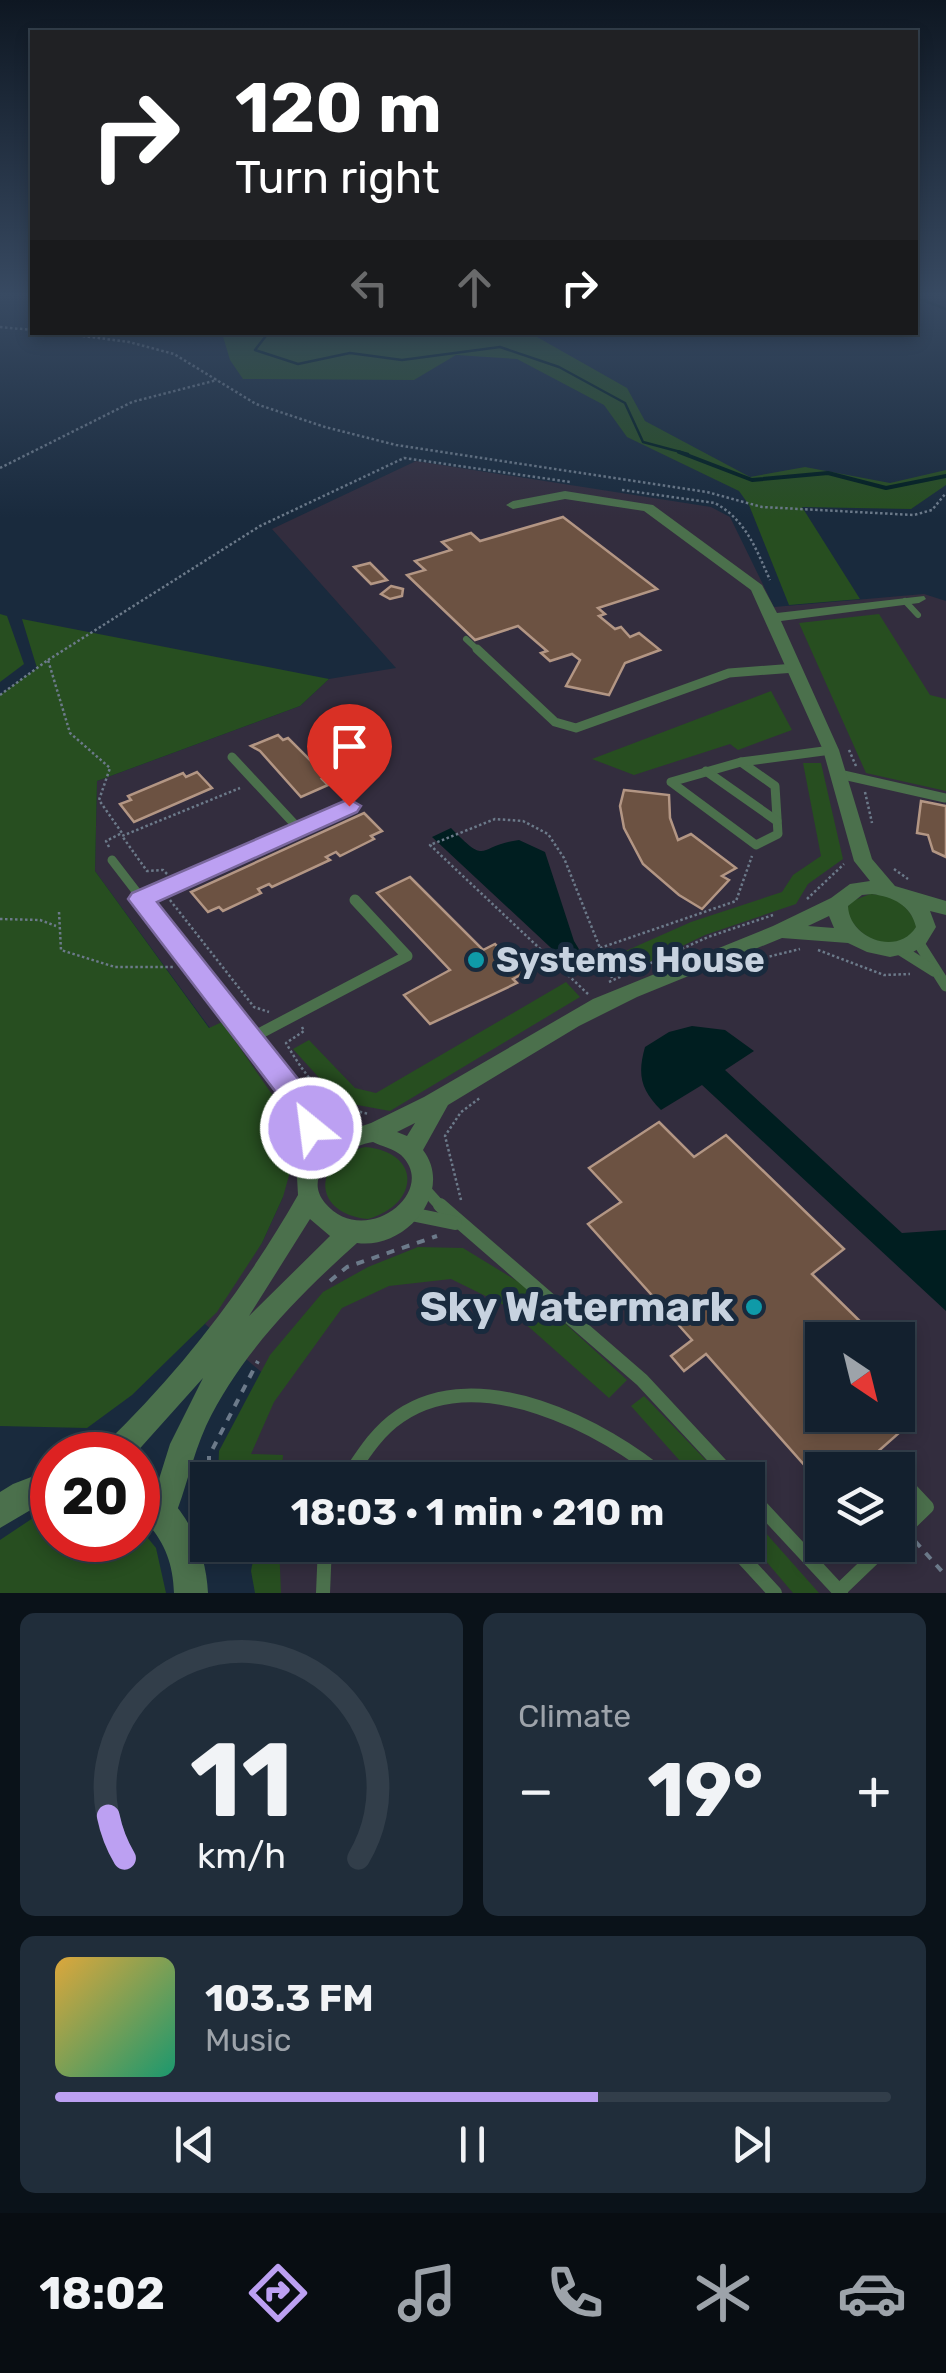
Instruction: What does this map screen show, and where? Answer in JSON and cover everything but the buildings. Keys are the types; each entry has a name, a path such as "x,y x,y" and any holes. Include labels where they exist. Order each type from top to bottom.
{"street":[{"path":"513,505 565,495 648,508 757,588 780,616 795,668 838,746 857,889"},
{"path":"780,616 914,605"},
{"path":"855,861 888,889"},
{"path":"138,1432 184,1380 280,1252 308,1197 308,1177 316,1158 331,1143 441,1099 599,1006 780,923 838,903 857,889 911,890 946,908"},
{"path":"780,923 851,936 882,949 922,935 924,916 911,890"},
{"path":"838,903 838,920 851,936"},
{"path":"412,1149 441,1099"},
{"path":"308,1197 320,1216 352,1232 383,1230 410,1214 424,1188 420,1160 396,1137 365,1127"},
{"path":"160,1485 208,1393 240,1346 303,1274 352,1232"},
{"path":"160,1514 182,1541 191,1578 190,1593"}],"lane":[{"path":"466,639 555,722 576,728 730,674 795,668"},
{"path":"739,761 775,786 778,834 756,845 671,782 739,761 838,746"},
{"path":"232,757 299,829"},
{"path":"706,771 777,821"},
{"path":"839,774 945,798"},
{"path":"141,899 349,806"},
{"path":"112,860 300,1102 324,1121 365,1127"},
{"path":"251,1038 406,956 355,900"},
{"path":"922,935 936,972"},
{"path":"922,935 936,972 946,986"},
{"path":"300,1102 311,1128 316,1158"},
{"path":"424,1188 457,1224 642,1380 718,1462"},
{"path":"410,1214 457,1224"},
{"path":"355,1462 362,1448 406,1410 473,1392 530,1402 588,1426 640,1462"},
{"path":"915,1494 927,1507 915,1519"},
{"path":"765,1512 840,1592 870,1562"},
{"path":"323,1593 324,1562"},
{"path":"747,1562 775,1593"}],"path":[{"path":"205,369 239,395 379,442 708,492 762,507 914,515 932,510 946,493"},
{"path":"0,468 144,396 182,383 218,380"},
{"path":"0,695 48,660 260,526 404,458 552,477 577,484"},
{"path":"615,489 715,503 740,518 780,616"},
{"path":"728,509 740,501"},
{"path":"48,660 70,733 110,768 98,800 122,832 106,841 109,848 103,853 112,860"},
{"path":"838,746 862,779 872,828"},
{"path":"256,782 122,836 147,871 163,870 179,888 170,901 254,1008 268,1012 285,1008 294,1015 304,1031 286,1043 308,1082 365,1127"},
{"path":"612,980 564,858 548,834 523,821 495,819 430,844 588,994 708,938 780,923"},
{"path":"598,948 736,901 756,845"},
{"path":"802,903 855,861"},
{"path":"888,865 911,890"},
{"path":"58,912 61,950 89,963 155,970 190,964"},
{"path":"0,919 40,920 57,927"},
{"path":"753,960 808,947 884,975 936,972"},
{"path":"320,1290 347,1267 428,1242 457,1224 462,1195 443,1150 444,1140 469,1104 484,1095"},
{"path":"424,1124 444,1140"},
{"path":"209,1462 232,1404 263,1352"},
{"path":"915,1546 946,1576"}],"shaded area":[{"path":"416,461 711,507 730,517 774,607 924,594 946,601 946,1593 267,1593 264,1562 765,1562 765,1462 234,1462 273,1382 205,1324 262,1243 283,1197 275,1117 95,871 97,781 300,706 329,679 396,668 272,529"},
{"path":"451,828 478,851 519,840 545,852 574,941 591,969 580,975 432,837"},
{"path":"692,1026 725,1030 754,1051 725,1070 902,1233 946,1230 946,1311 702,1085 661,1110 654,1103 642,1082 645,1047 669,1032"}],"green space":[{"path":"236,369 432,369 414,380 243,379"},
{"path":"537,369 594,369 627,388 645,421 750,477 805,467 890,483 946,470 946,485 911,509 802,507 860,599 789,605 749,505 739,491 627,437 604,405"},
{"path":"0,614 7,616 24,664 0,682"},
{"path":"879,614 930,695 946,699 946,791 866,773 799,623"},
{"path":"22,619 329,679 300,706 97,781 95,871 209,1028 222,1022 276,1100 267,1106 275,1117 276,1128 288,1123 293,1161 283,1197 262,1243 217,1312 132,1395 87,1428 0,1426 0,695 37,668"},
{"path":"771,691 792,730 738,750 730,744 634,775 592,759"},
{"path":"803,763 821,763 843,859 808,884 796,904 705,935 622,975 612,957 691,922 782,892 793,875 821,856"},
{"path":"870,894 886,896 904,906 917,925 913,934 893,943 883,942 857,928 846,911 850,902"},
{"path":"566,982 580,997 390,1111 341,1102 293,1049 309,1040 355,1088 376,1093"},
{"path":"365,1147 397,1158 407,1179 397,1202 368,1219 336,1207 325,1186 335,1163"},
{"path":"418,1247 463,1248 522,1284 627,1380 609,1398 504,1305 451,1279 389,1286 342,1308 274,1402 251,1454 283,1455 282,1462 219,1462 219,1451 270,1355 323,1292 368,1267"},
{"path":"644,1396 708,1462 681,1462 631,1406"},
{"path":"30,1520 30,1562 159,1562 166,1593 0,1593 0,1540"},
{"path":"765,1532 819,1593 793,1593 765,1560"},
{"path":"253,1562 280,1562 281,1593 255,1593"}],"waterway":[{"path":"563,369 625,403 643,442 688,454"},
{"path":"679,452 752,480 828,473 886,488 946,476"}],"place":[{"name":"Systems House","path":"476,960"},
{"name":"Sky Watermark","path":"754,1307"}],"route":[{"path":"311,1128 300,1102 141,899 349,806"}]}
